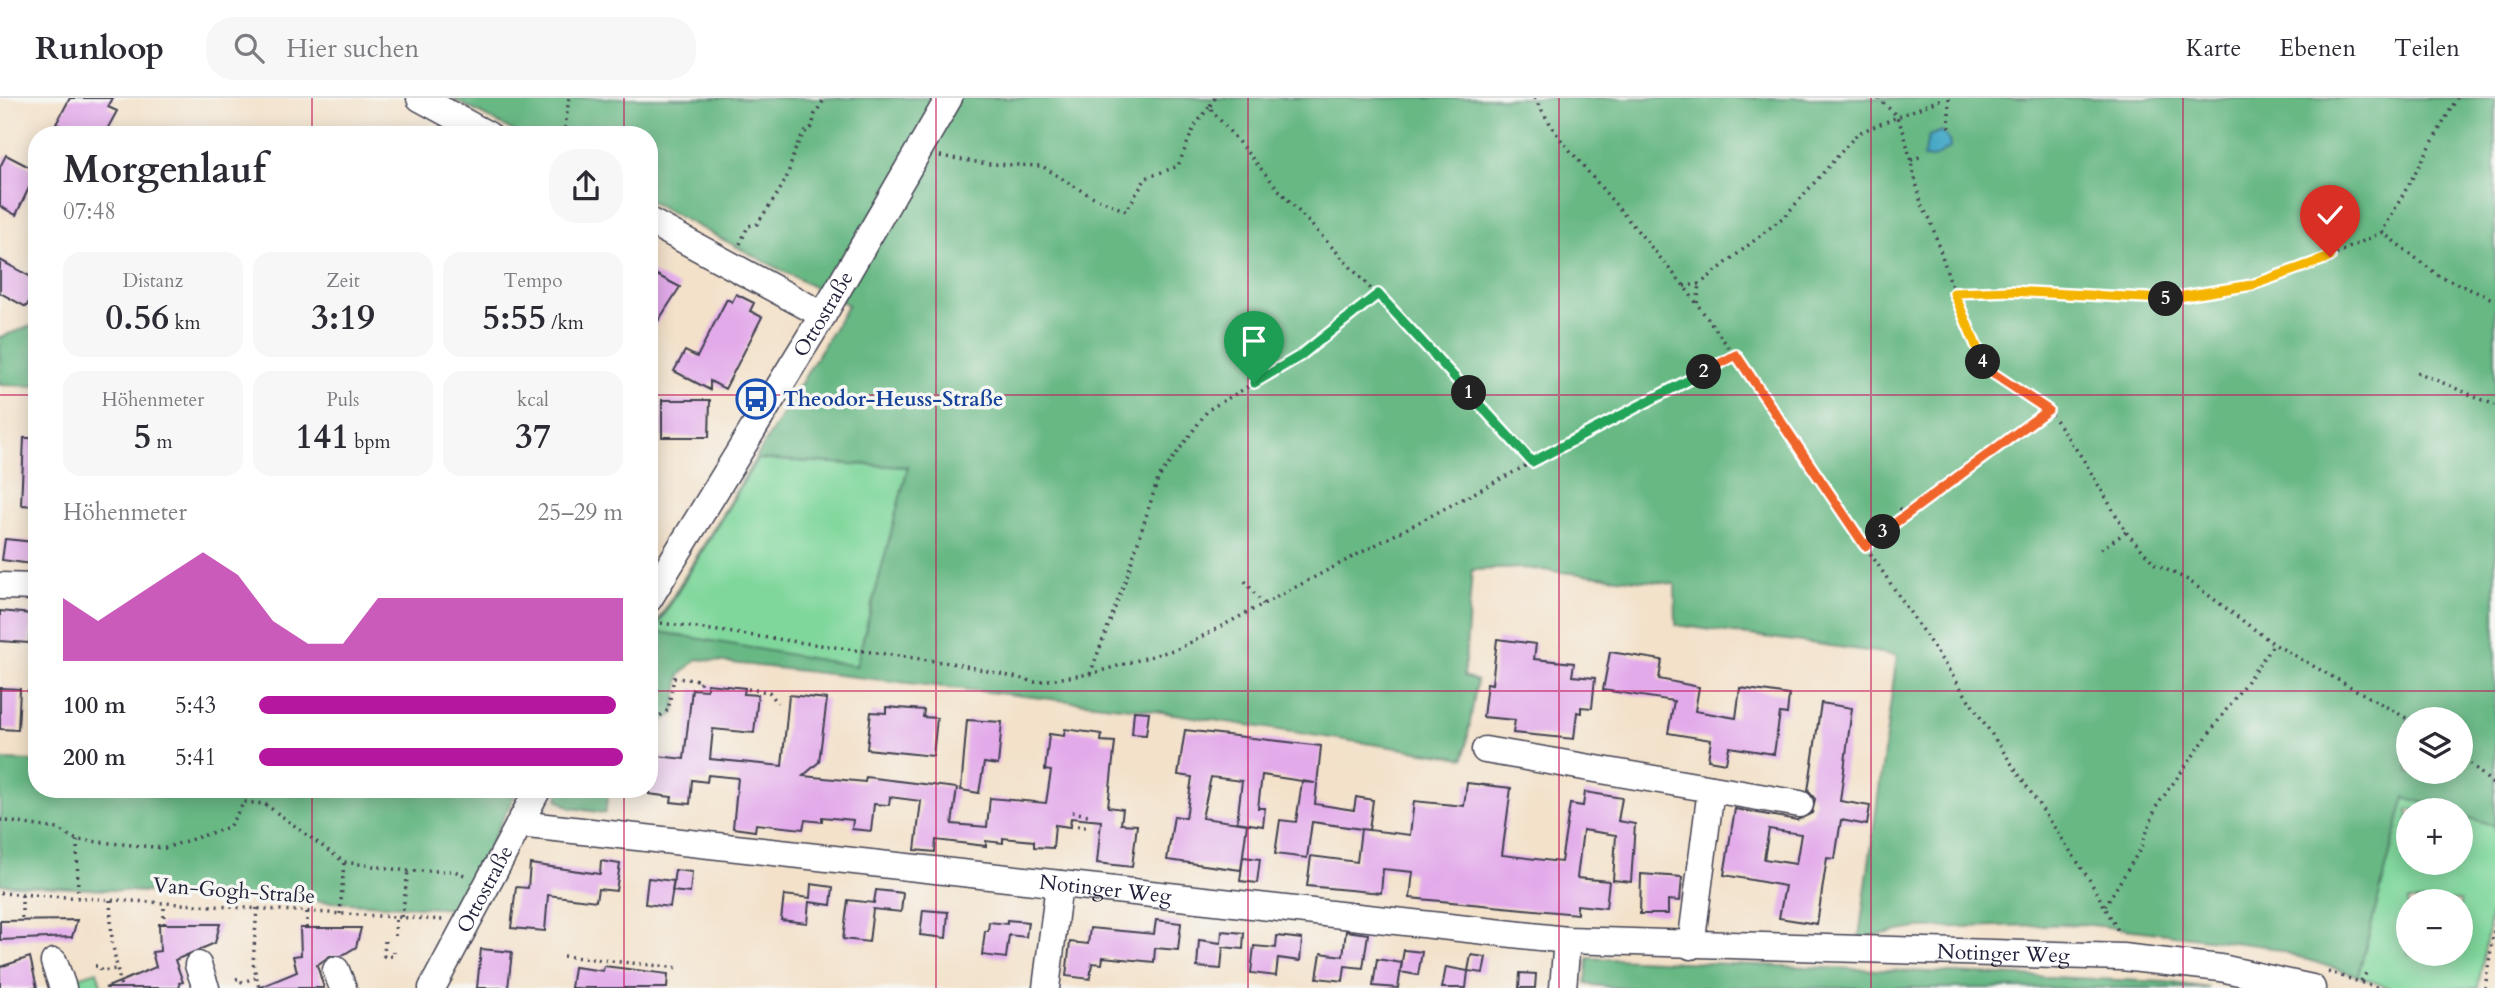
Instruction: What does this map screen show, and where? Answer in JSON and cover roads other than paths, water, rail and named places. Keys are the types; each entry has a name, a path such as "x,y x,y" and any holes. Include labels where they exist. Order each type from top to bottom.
{"street":[{"path":"420,98 471,126"},
{"name":"Ottostraße","path":"658,602 949,98"},
{"path":"658,227 823,315"},
{"path":"0,586 28,587"},
{"path":"1485,750 1800,804"},
{"path":"1691,946 1716,789"},
{"name":"Ottostraße","path":"432,988 533,798"},
{"name":"Notinger Weg","path":"519,824 1567,940 1691,946 2122,957 2221,968 2312,988"},
{"path":"1046,988 1059,884"},
{"path":"1563,988 1567,940"},
{"path":"54,962 63,988"}],"water":[{"path":"1942,131 1949,140 1950,148 1934,158 1923,157 1929,136"}],"place":[{"name":"Theodor-Heuss-Straße","path":"756,399"}]}
